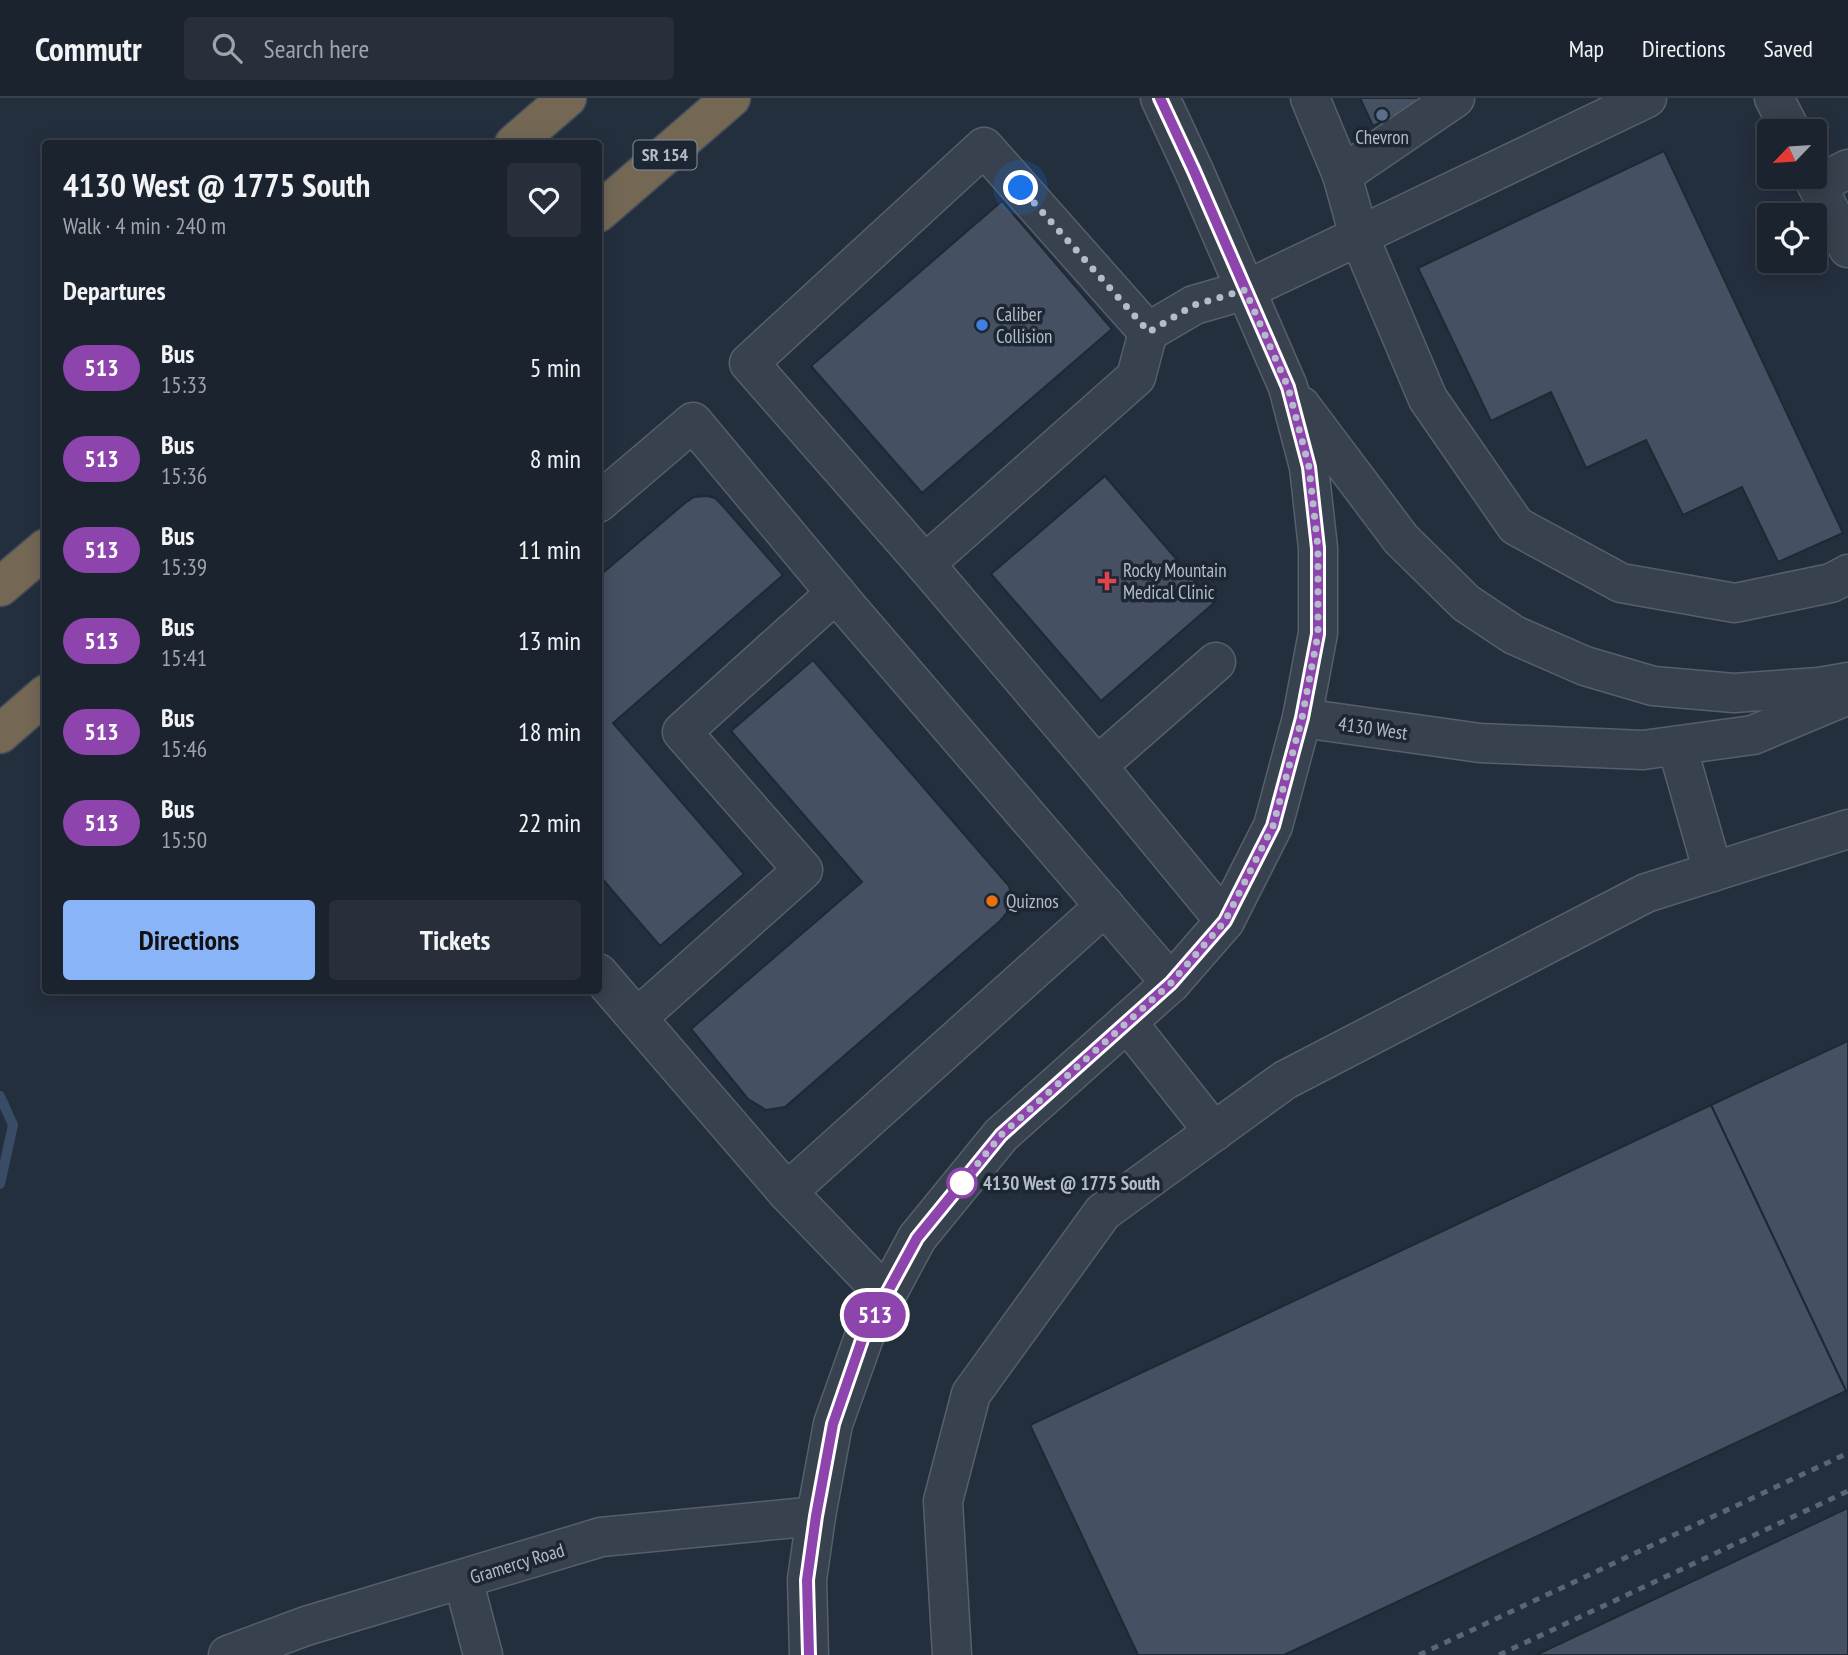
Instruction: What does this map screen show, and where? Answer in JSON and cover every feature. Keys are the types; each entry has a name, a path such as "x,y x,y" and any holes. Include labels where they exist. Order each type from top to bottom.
{"highway":[{"path":"519,140 567,98"},
{"name":"SR 154","path":"602,210 731,98"},
{"path":"0,587 42,551"},
{"path":"0,734 42,697"}],"street":[{"path":"809,1655 807,1580 816,1516 833,1424 863,1337 917,1238 1001,1135 1171,983 1225,921 1273,826 1302,718 1318,634 1318,548 1309,467 1288,387 1160,98"},
{"path":"1310,98 1342,175 1359,236 1428,399 1516,526 1621,583 1735,603 1831,583 1848,575"},
{"path":"1342,175 1454,98"},
{"path":"925,564 1136,377 1149,332 1194,305 1245,290 1647,98"},
{"path":"1774,98 1785,119"},
{"path":"1149,332 984,147 749,363 925,564 1225,921"},
{"path":"1827,180 1848,248"},
{"path":"1288,387 1401,539 1466,603 1514,635 1585,666 1653,686 1734,693 1819,687 1848,682"},
{"path":"602,500 693,422 1171,983"},
{"path":"637,1018 803,870 682,732 836,593"},
{"path":"1097,766 1216,662"},
{"name":"4130 West","path":"1302,718 1480,743 1643,750 1753,735 1848,695"},
{"path":"1676,746 1713,872"},
{"path":"952,1655 943,1501 971,1394 1103,1212 1285,1080 1646,892 1848,829"},
{"path":"787,1192 1105,906"},
{"path":"602,978 787,1192 886,1295"},
{"path":"1127,1022 1214,1132"},
{"name":"Gramercy Road","path":"228,1655 306,1626 601,1537 816,1516"},
{"path":"463,1579 484,1655"}],"building":[{"name":"Chevron","path":"1360,98 1417,98 1420,104 1373,126"},
{"path":"1664,151 1843,533 1778,562 1742,487 1683,515 1646,440 1586,468 1551,392 1491,421 1418,268"},
{"path":"1002,201 1112,329 922,493 811,366"},
{"path":"1105,476 1214,603 1101,701 991,574"},
{"path":"694,497 715,498 783,575 613,723 744,874 660,946 602,879 602,574"},
{"path":"813,660 1009,886 1013,902 1000,921 785,1107 766,1110 748,1099 691,1029 862,882 731,731"},
{"path":"1848,1041 1848,1390 1846,1391 1711,1105"},
{"path":"1711,1105 1846,1391 1284,1655 1138,1655 1030,1425"},
{"path":"1848,1508 1848,1655 1536,1655"}],"waterway":[{"path":"0,1096 13,1125 0,1184"}],"railway":[{"path":"1419,1655 1848,1453"},
{"path":"1499,1655 1848,1491"}],"bus line":[{"name":"513","path":"809,1655 807,1580 816,1516 833,1424 863,1337 917,1238 1001,1135 1171,983 1225,921 1273,826 1302,718 1318,634 1318,548 1309,467 1288,387 1160,98"}],"place":[{"name":"Chevron","path":"1382,115"},
{"name":"Caliber Collision","path":"982,325"},
{"name":"Rocky Mountain Medical Clinic","path":"1107,581"},
{"name":"Quiznos","path":"992,901"},
{"name":"4130 West @ 1775 South","path":"962,1183"}],"route":[{"path":"962,1183 1001,1135 1171,983 1225,921 1273,826 1302,718 1318,634 1318,548 1309,467 1288,387 1245,290 1194,305 1149,332 1021,188"}]}
